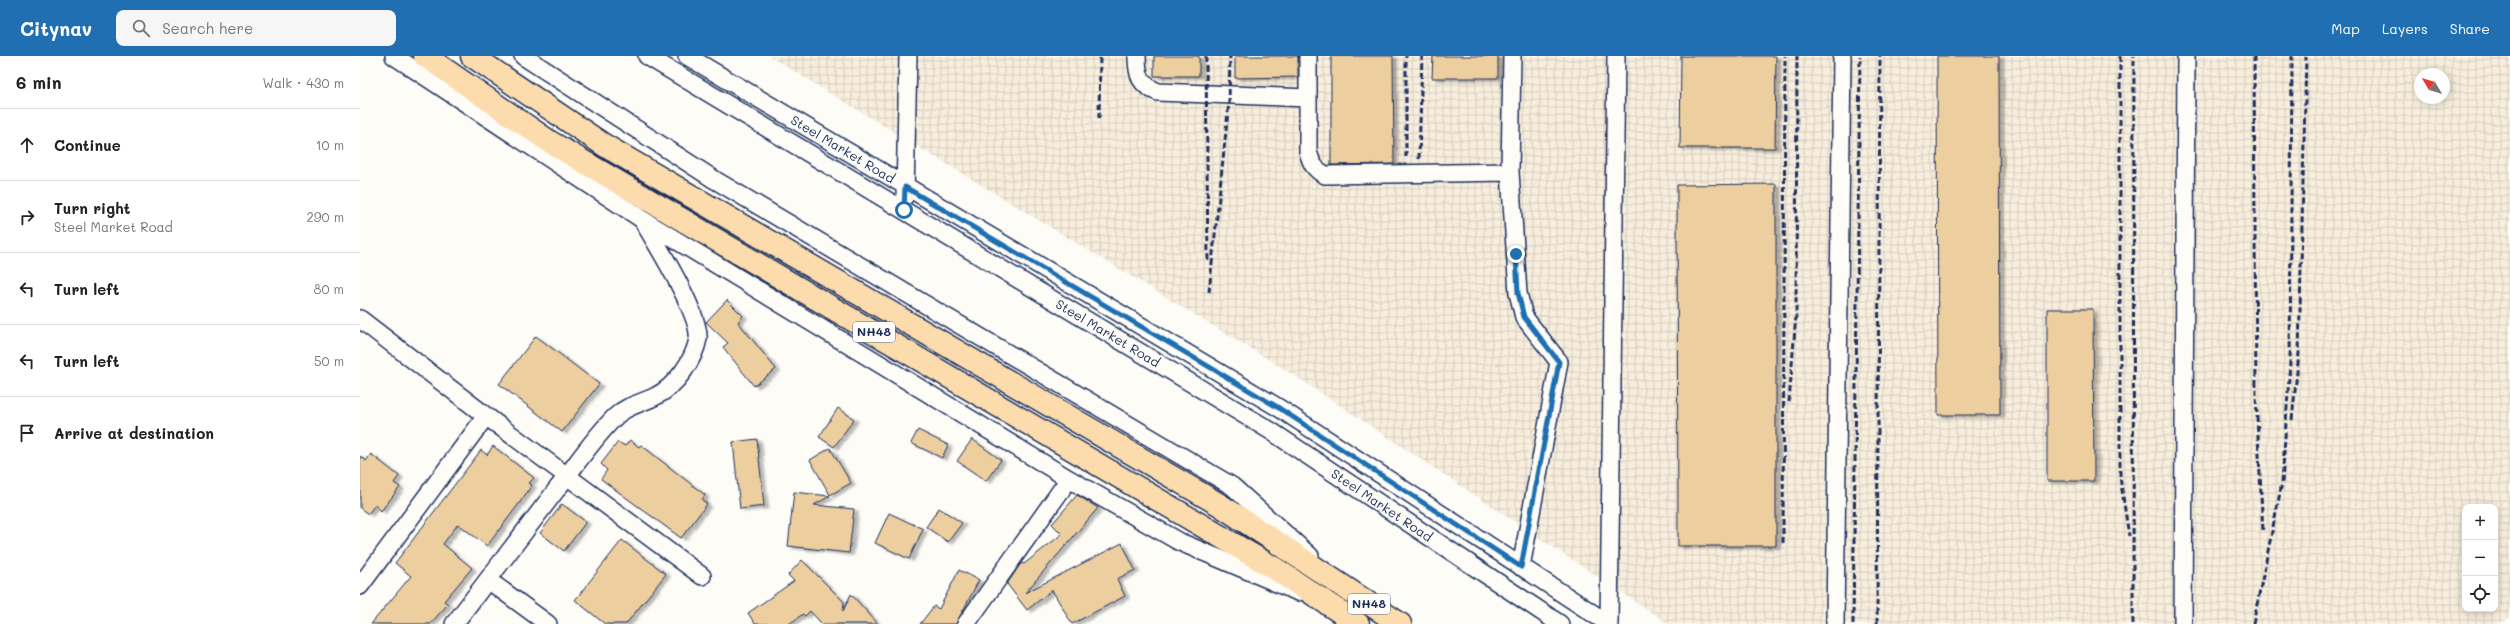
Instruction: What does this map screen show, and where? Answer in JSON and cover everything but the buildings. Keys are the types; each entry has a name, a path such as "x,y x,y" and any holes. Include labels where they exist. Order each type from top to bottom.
{"highway":[{"name":"NH48","path":"425,56 550,142 1267,564 1358,624"},
{"name":"NH48","path":"472,56 604,145 1220,505 1400,624"}],"street":[{"path":"394,56 643,220 1068,479 1180,542 1326,603"},
{"path":"524,56 715,180 1232,486 1276,524 1339,584"},
{"name":"Steel Market Road","path":"647,56 1271,431 1560,624"},
{"name":"Steel Market Road","path":"687,56 1279,408 1609,624"},
{"path":"904,210 908,56"},
{"path":"1137,56 1139,80 1146,88 1158,92 1308,98"},
{"path":"1308,56 1308,151 1310,161 1316,169 1325,175 1510,172"},
{"path":"1512,56 1510,172 1518,293 1524,317 1559,362 1521,567"},
{"path":"1609,624 1616,56"},
{"path":"1835,624 1842,56"},
{"path":"2183,624 2186,56"},
{"path":"454,624 567,476 616,416 626,408 658,396 676,380 692,358 698,337 694,319 675,276 643,220"},
{"path":"360,318 486,416 702,576"},
{"path":"360,586 486,416"},
{"path":"966,624 1068,479"},
{"path":"488,580 548,624"}],"shaded area":[{"path":"769,56 2510,56 2510,617 2497,624 1669,624 1297,377"}],"railway":[{"path":"1099,118 1100,56"},
{"path":"1206,56 1208,262"},
{"path":"1209,292 1229,102 1230,56"},
{"path":"1406,56 1406,157"},
{"path":"1419,159 1422,56"},
{"path":"1783,543 1785,56"},
{"path":"1789,402 1796,315 1797,56"},
{"path":"1853,624 1860,56"},
{"path":"1877,624 1880,56"},
{"path":"2120,56 2120,477 2129,536"},
{"path":"2133,624 2134,56"},
{"path":"2254,56 2256,397 2263,532"},
{"path":"2253,624 2282,483 2290,362 2292,56"},
{"path":"2292,420 2299,353 2306,56"}],"route":[{"path":"904,210 905,187 1279,408 1521,567 1559,362 1548,345 1537,336 1524,317 1518,293 1516,254"}]}
